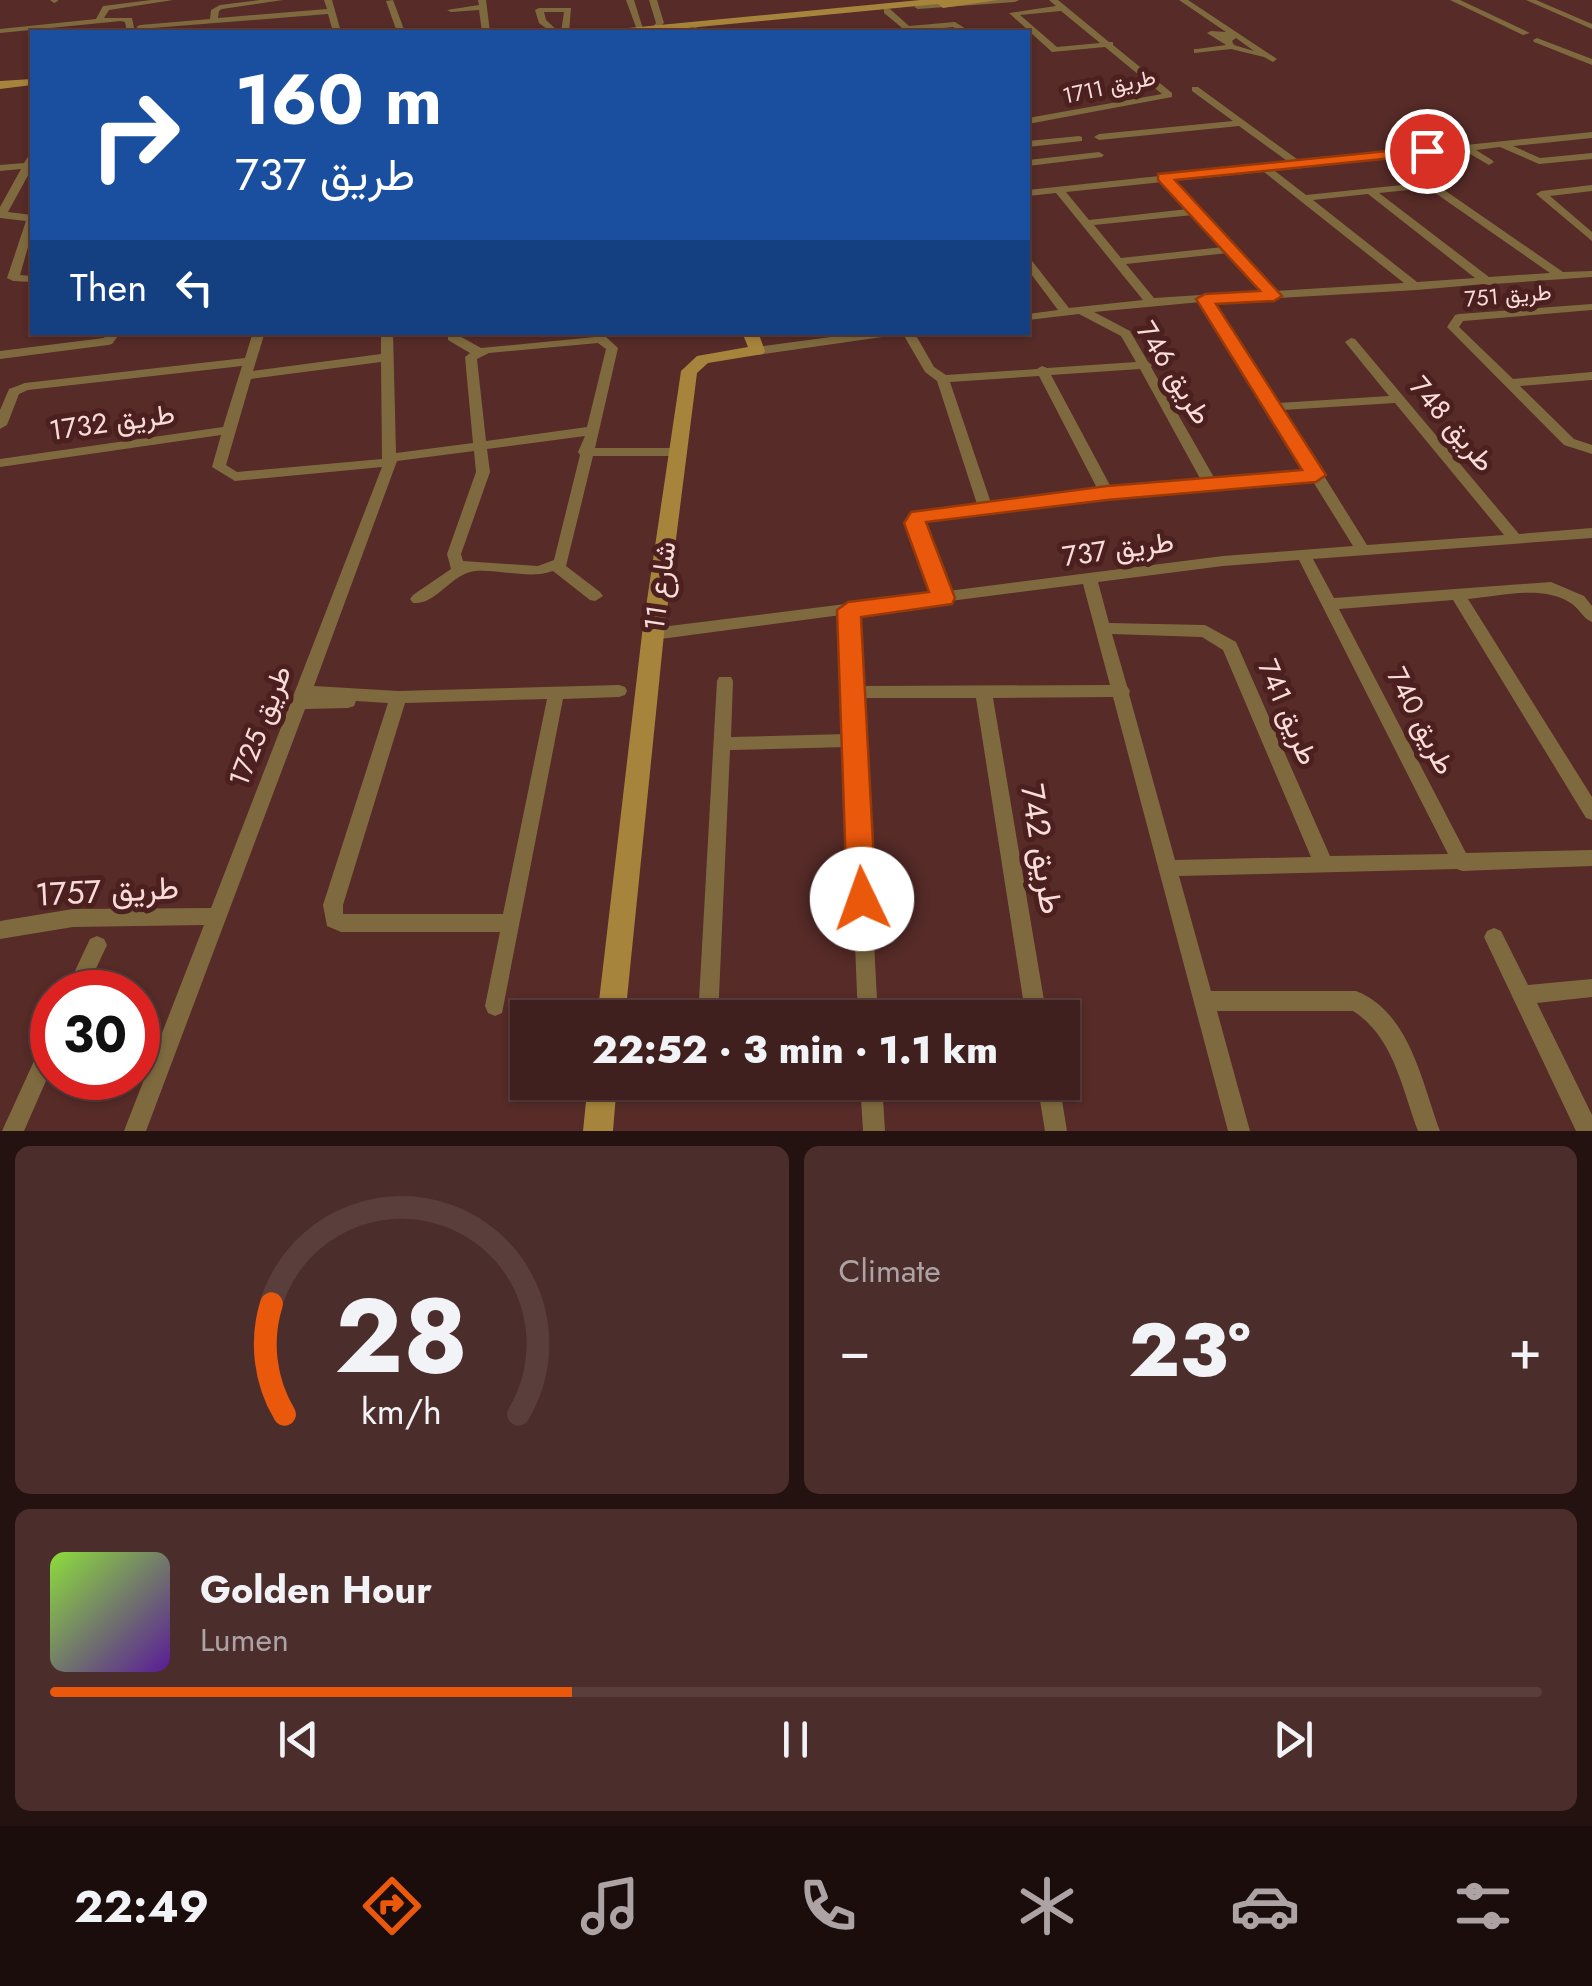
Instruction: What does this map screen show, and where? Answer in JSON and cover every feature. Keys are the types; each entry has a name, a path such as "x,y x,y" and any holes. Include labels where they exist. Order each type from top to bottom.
{"street":[{"path":"99,21 106,8 169,0"},
{"path":"214,21 217,8 279,0"},
{"path":"328,0 337,30"},
{"path":"390,0 400,30"},
{"path":"630,0 640,30 702,30 890,7 1015,0"},
{"path":"653,0 659,27"},
{"path":"702,30 952,0"},
{"path":"918,8 992,0"},
{"name":"طريق 1711","path":"1030,121 1170,95 1053,0"},
{"path":"1183,0 1232,39 1270,57"},
{"path":"1454,0 1526,33"},
{"path":"1530,0 1592,26"},
{"path":"450,10 482,4 486,30"},
{"path":"890,7 909,30 949,28"},
{"path":"1063,8 1013,14 1055,50 1110,44"},
{"path":"553,30 542,21 539,10 568,10 564,30"},
{"path":"0,31 125,19 136,30 333,11"},
{"path":"235,30 242,19"},
{"path":"242,19 245,30"},
{"path":"1196,51 1232,39"},
{"path":"1536,40 1592,62"},
{"path":"0,87 30,84"},
{"path":"1195,89 1296,164"},
{"path":"1101,110 1128,133"},
{"path":"1099,137 1240,122"},
{"path":"1030,193 1592,135"},
{"path":"1030,144 1079,139"},
{"path":"1501,144 1539,161 1592,156"},
{"path":"1466,148 1488,162"},
{"path":"1387,155 1561,276"},
{"path":"1030,163 1099,156"},
{"path":"0,168 30,162"},
{"path":"30,164 1,216 30,218"},
{"path":"1266,168 1417,287"},
{"path":"1164,177 1274,296"},
{"path":"1303,198 1430,185"},
{"path":"1058,188 1150,302"},
{"path":"1592,188 1542,194 1592,238"},
{"path":"1370,191 1489,282"},
{"path":"1086,223 1197,211"},
{"path":"30,224 13,278 30,279"},
{"path":"1117,262 1232,250"},
{"path":"1030,265 1072,310"},
{"path":"1030,316 1150,302 1592,274"},
{"path":"1205,299 1362,549"},
{"name":"طريق 751","path":"1592,307 1453,321 1453,326 1568,442 1592,450"},
{"name":"طريق 746","path":"1072,310 1126,334 1210,483"},
{"path":"0,354 108,341 113,335"},
{"path":"259,335 219,468 235,476 392,460 589,431"},
{"name":"طريق 1725","path":"135,1131 392,460 387,335"},
{"path":"452,338 478,352 608,340 620,335"},
{"name":"شارع 11","path":"612,1000 653,634 691,366 754,342 856,335"},
{"path":"910,335 929,369 943,378 1146,365"},
{"path":"557,567 612,348 608,340"},
{"name":"طريق 748","path":"1351,342 1514,538"},
{"path":"462,569 453,561 454,554 481,481 470,361 478,352"},
{"path":"249,368 388,357"},
{"name":"طريق 1732","path":"0,425 14,392 25,386 249,368"},
{"path":"1042,370 1107,493"},
{"path":"1510,383 1592,376"},
{"path":"943,378 984,507"},
{"path":"1274,407 1398,399"},
{"name":"طريق 1732","path":"0,463 230,430"},
{"path":"585,452 678,452"},
{"path":"943,598 916,520 923,514 1316,475"},
{"name":"طريق 737","path":"653,634 1303,554 1592,533"},
{"name":"طريق 740","path":"1303,554 1462,863"},
{"path":"418,599 462,569 539,571 557,567"},
{"path":"557,567 594,596"},
{"path":"1089,578 1239,1131"},
{"path":"1331,604 1551,587 1579,600 1592,617"},
{"path":"1457,594 1592,812"},
{"path":"848,610 867,1000"},
{"name":"طريق 741","path":"1105,628 1205,630 1230,646 1324,865"},
{"path":"709,1000 725,681"},
{"name":"طريق 742","path":"983,690 1034,1000"},
{"path":"299,697 619,691"},
{"path":"851,692 1122,691"},
{"path":"495,1006 556,694"},
{"path":"398,697 331,912 334,920 341,924 511,923"},
{"path":"722,744 853,740"},
{"path":"1170,868 1592,858"},
{"name":"طريق 1757","path":"0,930 72,918 218,916"},
{"path":"1494,936 1588,1131"},
{"path":"85,970 96,945"},
{"path":"1522,995 1592,988"},
{"path":"1206,1001 1356,1002 1371,1008 1390,1033 1429,1131"},
{"path":"14,1131 30,1094"},
{"path":"598,1131 602,1100"},
{"path":"872,1100 874,1131"},
{"path":"1051,1100 1056,1131"}],"route":[{"path":"862,899 848,610 943,598 915,523 918,516 1107,493 1316,475 1205,299 1274,296 1164,177 1427,151"}]}
